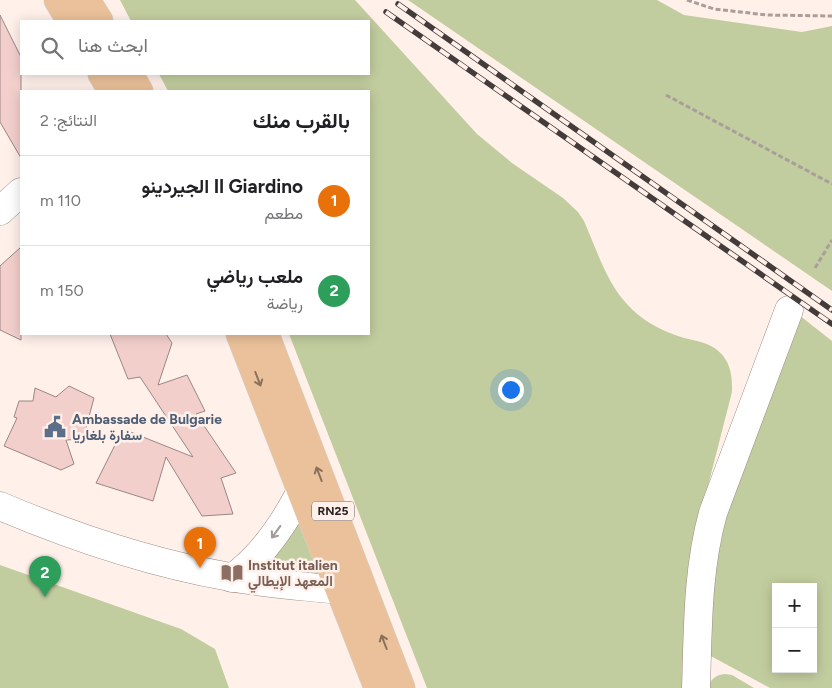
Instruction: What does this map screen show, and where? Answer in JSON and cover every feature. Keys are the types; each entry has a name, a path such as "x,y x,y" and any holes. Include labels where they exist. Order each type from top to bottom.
{"main road":[{"path":"58,0 86,9"},
{"path":"103,75 111,90"},
{"path":"130,75 138,90"},
{"name":"RN25","path":"240,335 378,688"},
{"name":"RN25","path":"265,335 401,688"}],"street":[{"path":"0,211 20,193"},
{"path":"696,688 700,573 708,533 713,513 789,310"},
{"path":"232,578 247,567 272,538 289,514 301,491"},
{"path":"0,506 67,532 139,556 232,578 340,590"}],"path":[{"path":"687,0 714,9 741,12 832,16"},
{"path":"666,95 832,184"},
{"path":"815,268 832,240"}],"green space":[{"path":"120,0 355,0 477,134 512,163 563,198 578,212 584,221 613,285 631,309 656,327 712,346 723,356 730,368 732,392 698,525 688,688 427,688 289,335 370,335 370,90 167,90 160,75 370,75 370,20 130,20"},
{"path":"408,0 657,0 684,15 802,32 832,26 832,291"},
{"path":"794,311 832,341 832,688 770,688 707,654 712,558"},
{"path":"302,519 321,575 264,561"},
{"path":"0,565 181,629 215,649 229,688 0,688"},
{"path":"725,674 732,675 754,688 708,688 714,678"}],"building":[{"path":"0,15 20,55 20,156 0,122"},
{"path":"20,248 21,340 0,330 0,266"},
{"path":"110,335 167,335 172,343 158,385 187,375 205,411 196,414 236,473 221,478 233,514 202,516 166,457 153,501 96,483 123,429 193,457 140,377 128,379"},
{"name":"Ambassade de Bulgarie سفارة بلغاريا","path":"69,386 94,398 83,439 66,440 74,464 61,470 4,446 17,418 14,417 19,401 33,401 35,388 56,397"}],"railway":[{"path":"398,4 832,310"},
{"path":"386,12 832,324"}],"place":[{"name":"Ambassade de Bulgarie سفارة بلغاريا","path":"55,427"},
{"name":"Il Giardino الجيردينو","path":"200,568"},
{"name":"Institut italien المعهد الإيطالي","path":"232,573"},
{"name":"ملعب رياضي","path":"45,597"}]}
